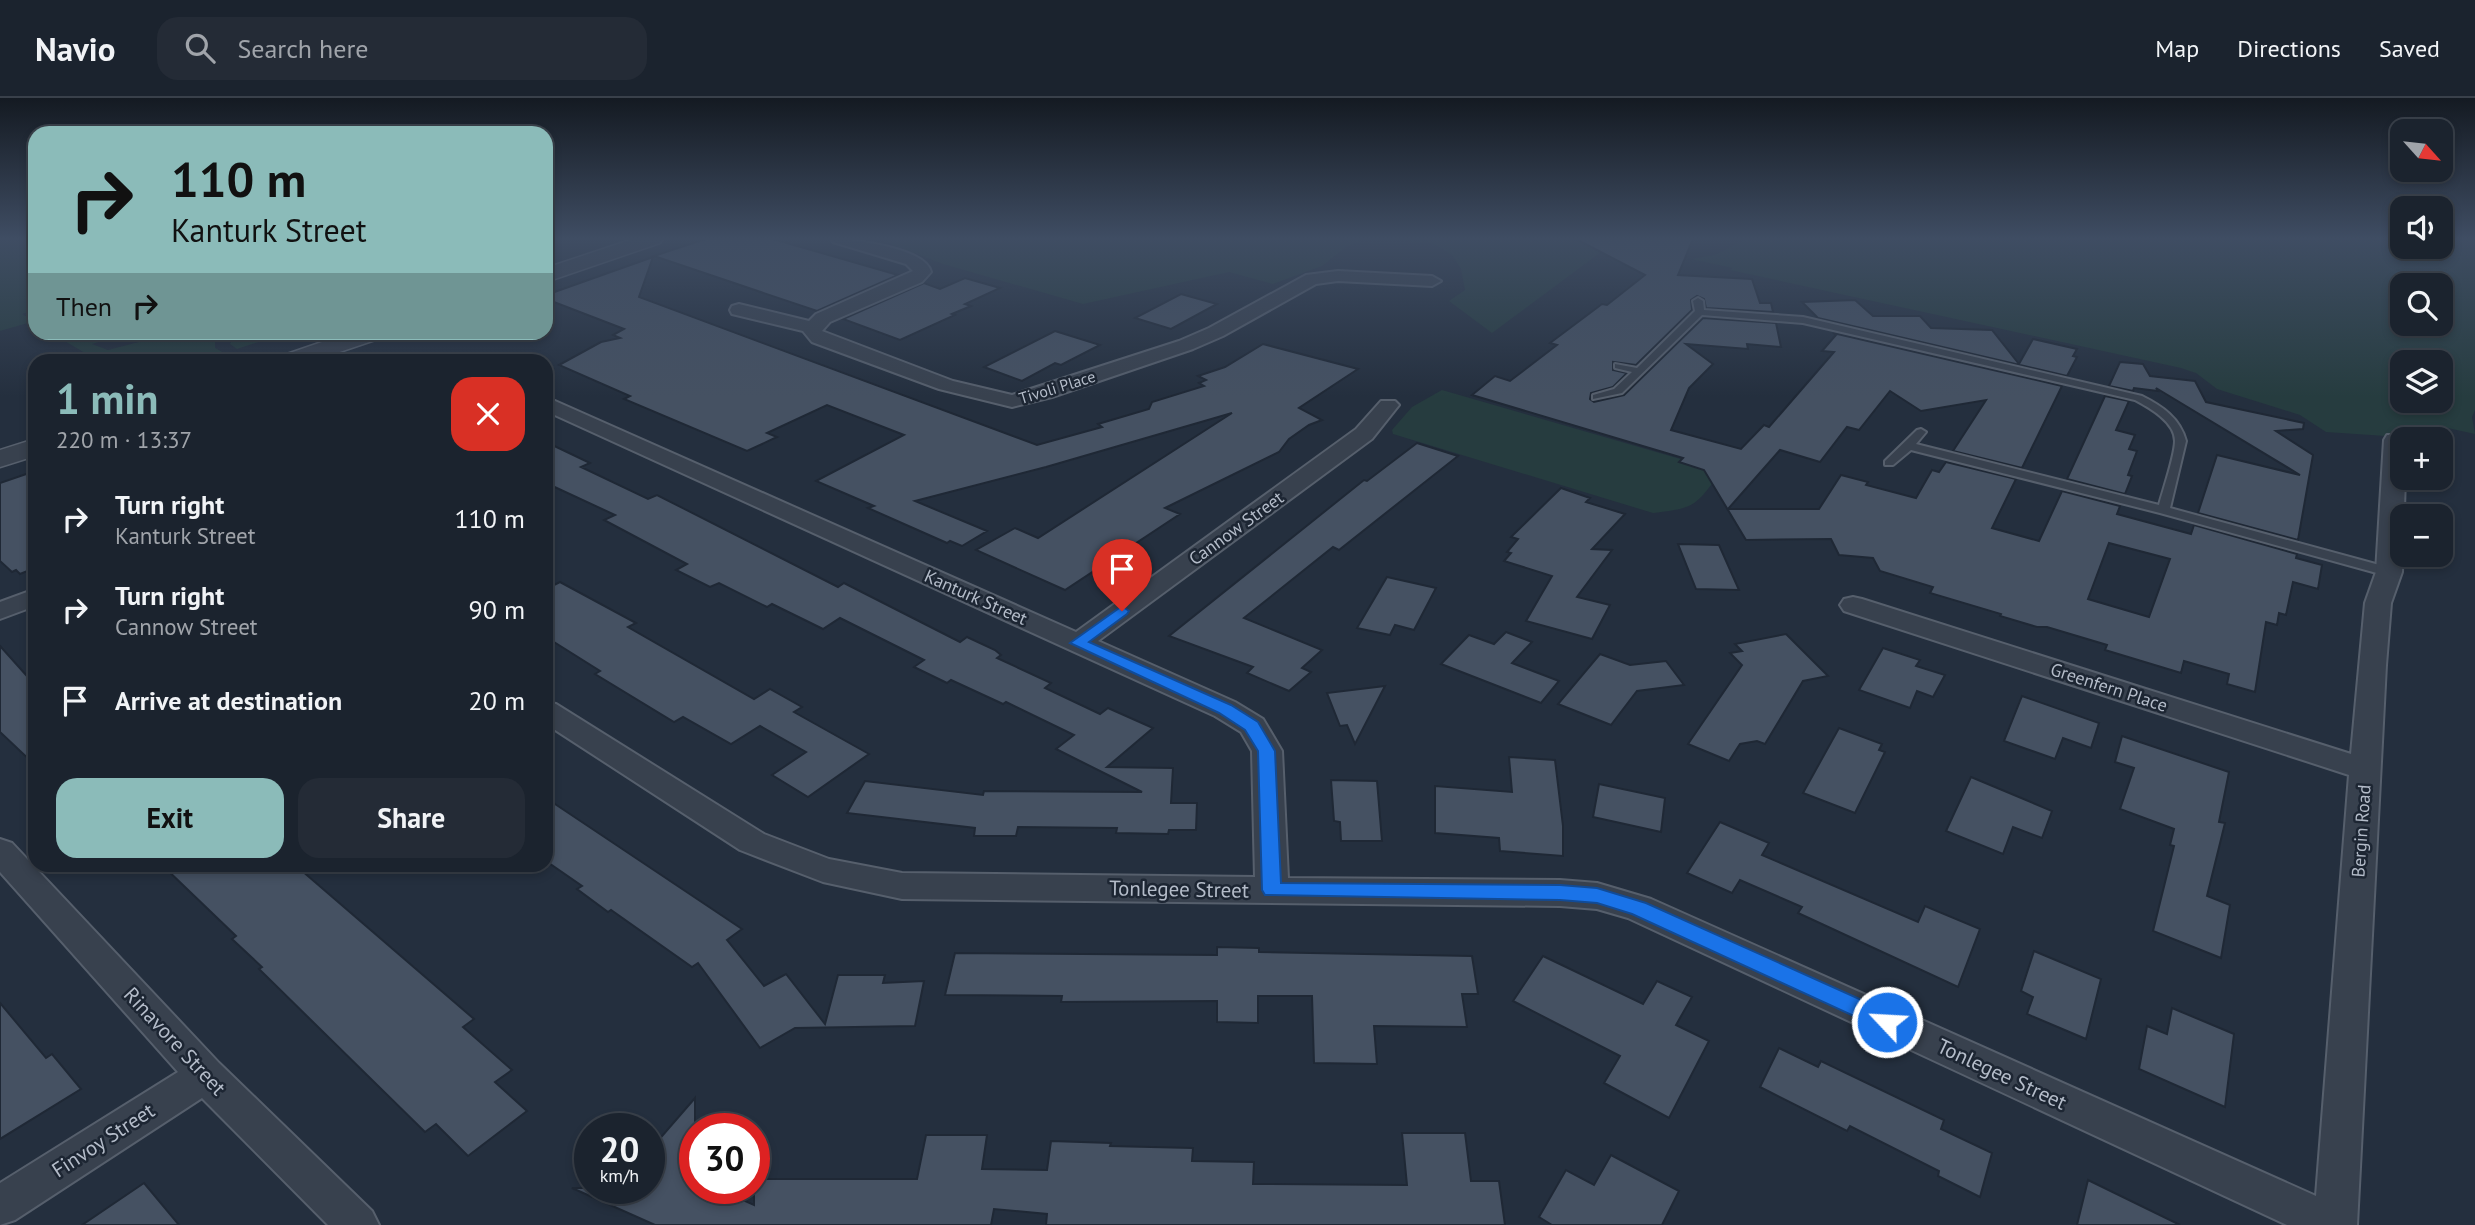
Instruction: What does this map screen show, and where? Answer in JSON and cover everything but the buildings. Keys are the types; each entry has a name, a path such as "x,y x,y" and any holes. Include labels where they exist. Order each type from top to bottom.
{"street":[{"path":"739,310 781,322 813,327 823,318 884,292"},
{"name":"Tivoli Place","path":"813,327 812,333 819,338 946,385 1012,401 1045,393 1186,345 1216,332 1289,292"},
{"path":"311,354 352,340"},
{"name":"Cannow Street","path":"1078,643 1364,434 1388,405"},
{"name":"Kanturk Street","path":"553,406 1225,709 1252,726 1267,751 1272,890"},
{"path":"0,459 28,449"},
{"name":"Bergin Road","path":"2334,1225 2378,603 2389,572 2393,490"},
{"path":"0,611 28,600"},
{"name":"Greenfern Place","path":"1853,605 2365,769"},
{"name":"Tonlegee Street","path":"553,715 752,842 823,870 902,886 1560,892 1597,896 1639,908 2334,1225"},
{"name":"Rinavore Street","path":"0,851 205,1075 357,1225"},
{"name":"Finvoy Street","path":"0,1206 205,1075"}],"lane":[{"path":"1698,301 1700,312"},
{"path":"1597,397 1618,391 1700,312 1803,320 2138,398 2162,411 2180,434 2181,441 2164,510"},
{"path":"1619,366 1638,371"},
{"path":"1889,463 1921,432"},
{"path":"1909,446 2164,510 2389,572"}],"green space":[{"path":"0,292 28,292 28,312 22,314 28,317 28,323 0,331"},
{"path":"1040,292 1140,292 1083,304"},
{"path":"1463,292 1548,292 1492,333 1449,301"},
{"path":"1829,292 2390,292 2390,336 2453,336 2453,292 2475,292 2475,410 2472,417 2475,434 2453,427 2390,427 2390,436 2326,432 2300,415 2217,389 2196,373"},
{"path":"63,340 106,340 92,344 108,350 147,340 215,340 215,348 226,354 87,354"},
{"path":"232,340 265,340 237,349 230,344"},
{"path":"1442,390 1722,471 1694,503 1679,509 1653,513 1393,434 1392,430 1412,407"}],"route":[{"path":"1122,611 1078,643 1225,709 1252,726 1267,751 1272,890 1560,892 1597,896 1639,908 1887,1022"}]}
